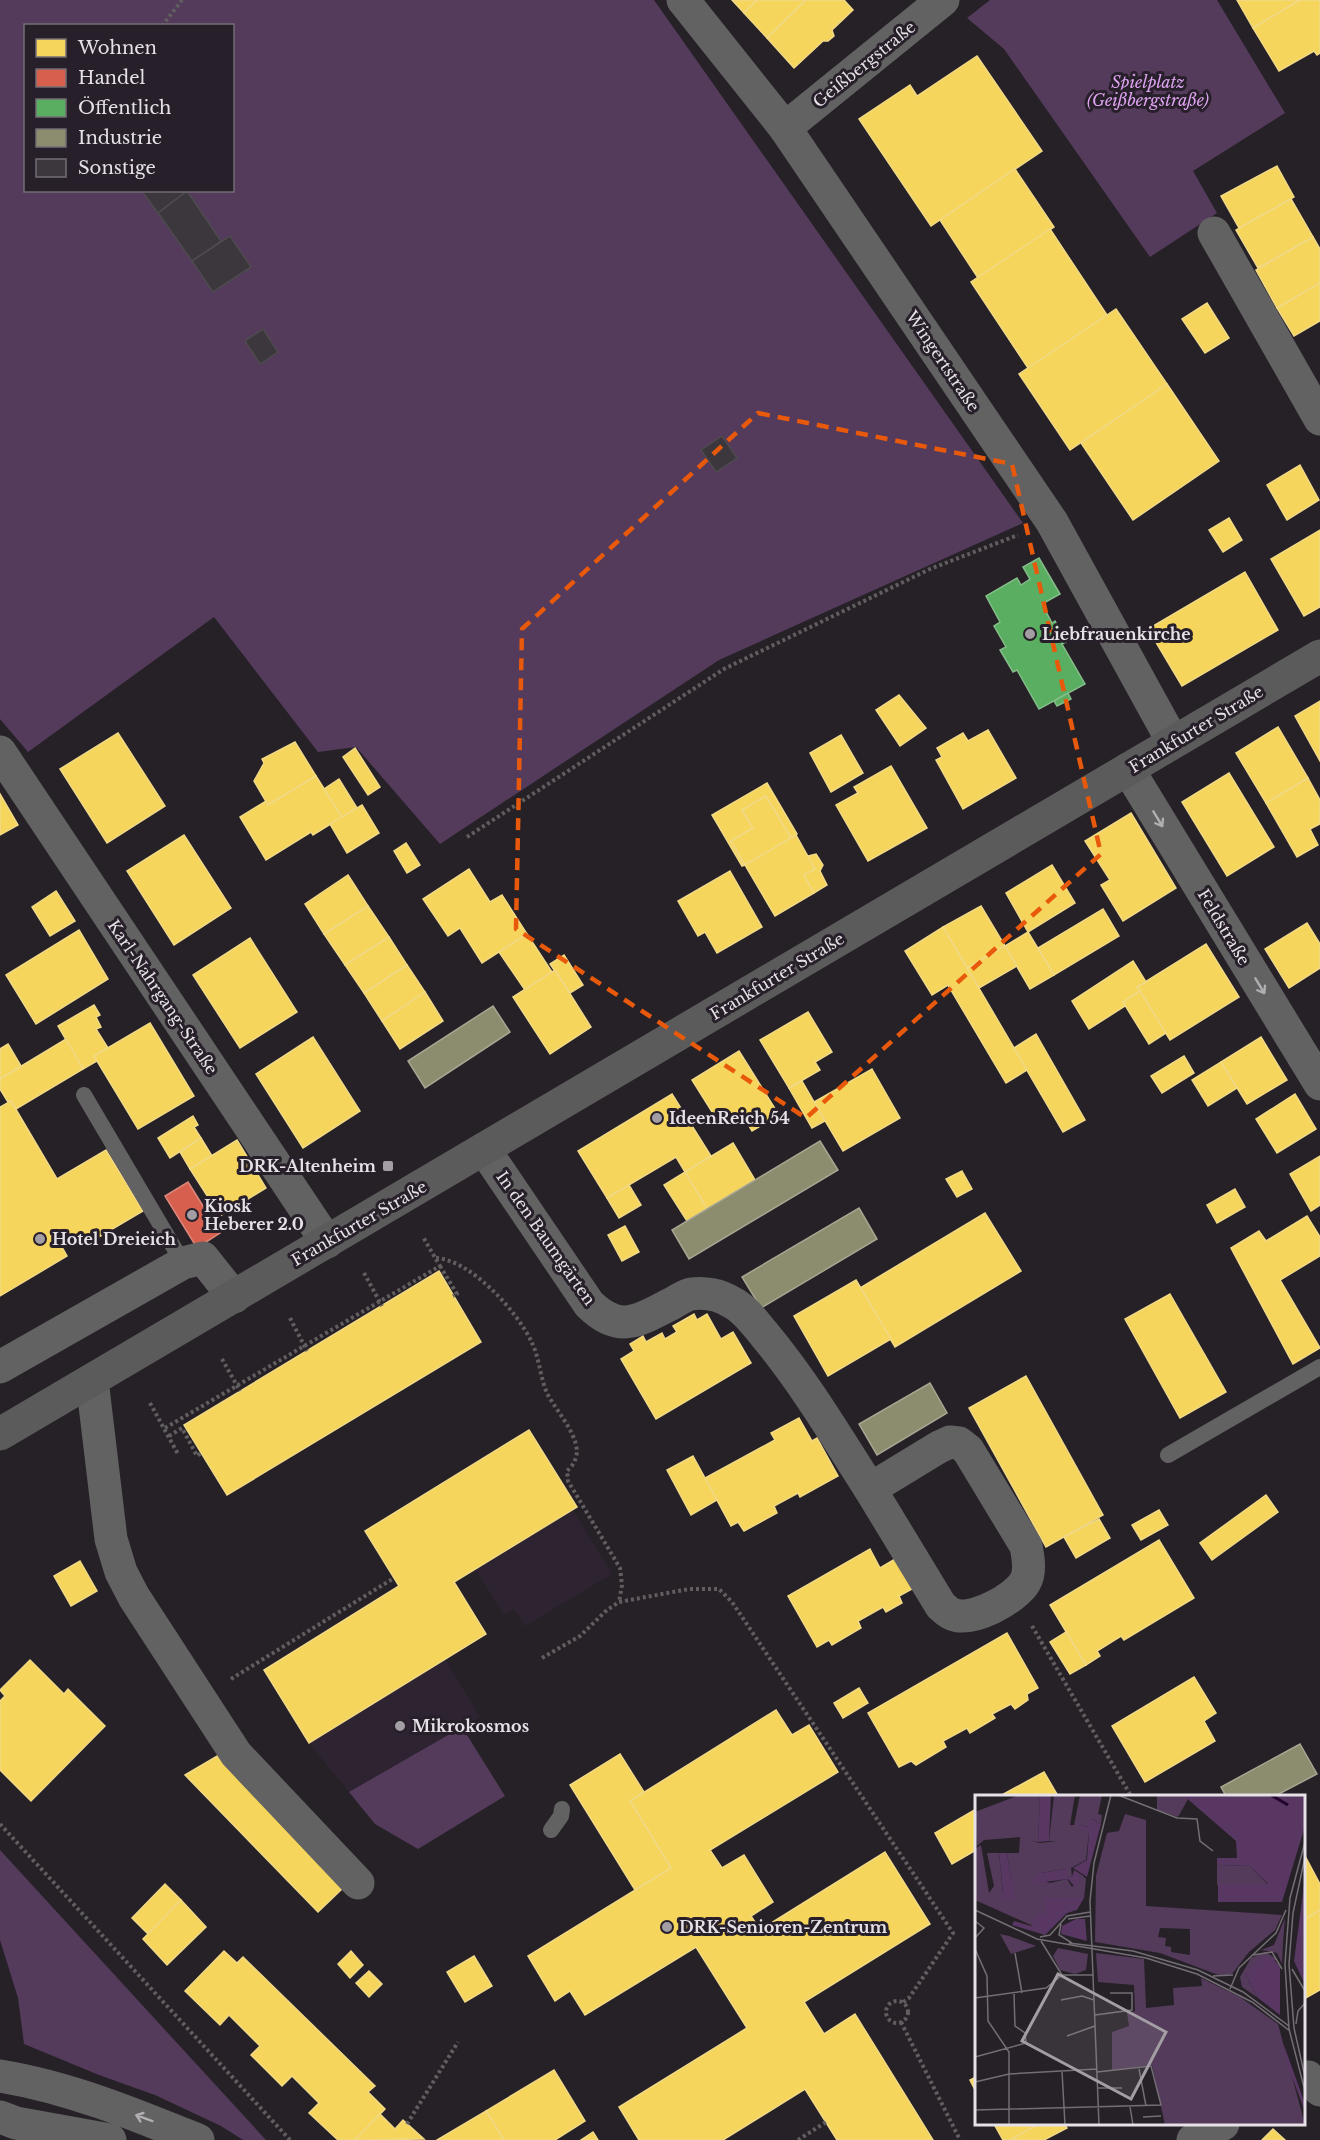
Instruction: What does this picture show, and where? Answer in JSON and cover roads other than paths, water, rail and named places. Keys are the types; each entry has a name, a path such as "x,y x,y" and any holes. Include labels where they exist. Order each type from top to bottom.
{"main road":[{"name":"Frankfurter Straße","path":"0,1434 1320,656"}],"street":[{"name":"Wingertstraße","path":"683,0 785,128 1052,522 1173,742"},
{"name":"Geißbergstraße","path":"785,128 943,0"},
{"path":"1214,233 1320,419"},
{"name":"Karl-Nahrgang-Straße","path":"0,752 327,1242"},
{"name":"Feldstraße","path":"1128,769 1320,1084"},
{"name":"In den Baumgärten","path":"484,1149 589,1304 600,1315 613,1322 630,1322 646,1317 690,1294 713,1294 734,1302 760,1329 799,1379 870,1489 941,1606 952,1615 966,1616 981,1612 1014,1595 1027,1581 1029,1561 1026,1546 968,1450 959,1443 950,1442 939,1447 870,1489"},
{"path":"0,1367 183,1263 203,1258 234,1296"},
{"path":"92,1380 111,1539 121,1572 134,1597 236,1754 358,1883"},
{"path":"0,2076 98,2102 198,2140"},
{"path":"0,2117 16,2123 110,2140"},
{"path":"1193,2140 1221,2125"}],"lane":[{"path":"84,1095 183,1263"},
{"path":"1168,1455 1320,1367"},
{"path":"551,1830 561,1816 562,1809"}],"place":[{"name":"Liebfrauenkirche","path":"1030,634"},
{"name":"IdeenReich 54","path":"657,1118"},
{"name":"DRK-Altenheim","path":"388,1166"},
{"name":"Kiosk Heberer 2.0","path":"192,1215"},
{"name":"Hotel Dreieich","path":"40,1239"},
{"name":"Mikrokosmos","path":"400,1726"},
{"name":"DRK-Senioren-Zentrum","path":"667,1927"}],"park label":[{"name":"Spielplatz (Geißbergstraße)","path":"1148,91"}]}
